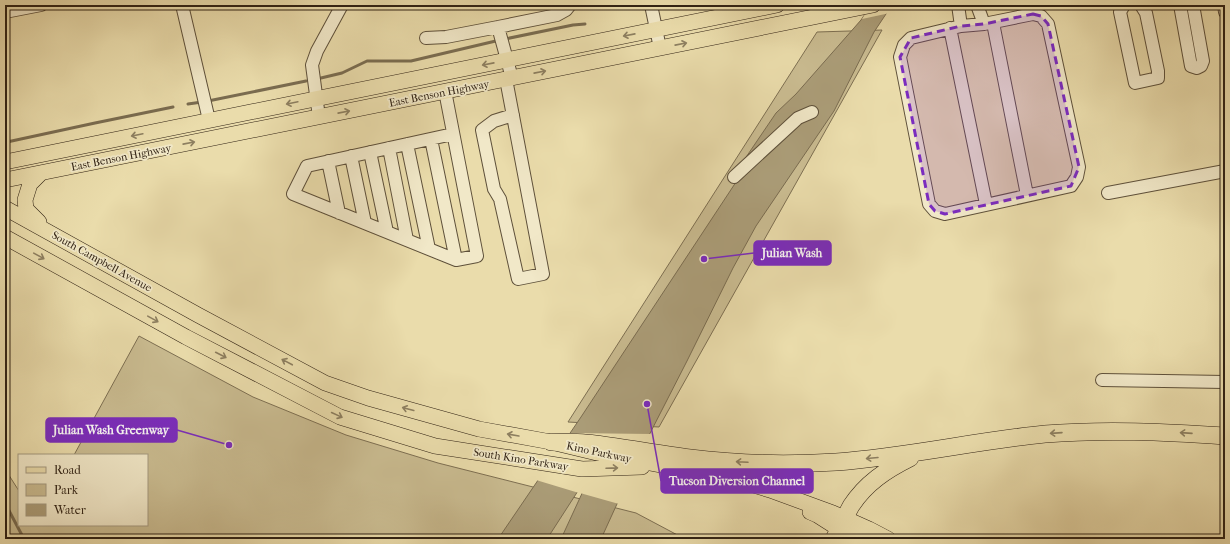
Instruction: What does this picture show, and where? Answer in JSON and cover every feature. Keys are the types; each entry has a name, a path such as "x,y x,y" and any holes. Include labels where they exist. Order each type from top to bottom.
{"highway":[{"path":"551,442 594,444 646,461 691,458 735,462 786,463 836,462 891,456 1009,438 1108,430 1225,436"},
{"path":"839,529 859,495 872,481 893,467 925,451"}],"main road":[{"name":"East Benson Highway","path":"5,162 777,5"},
{"name":"East Benson Highway","path":"5,180 509,79 852,7 872,5"},
{"path":"41,173 30,184 25,200 26,209 48,231"},
{"name":"South Campbell Avenue","path":"5,208 198,315"},
{"name":"South Kino Parkway","path":"5,237 186,337 340,417 435,446 582,469 646,461 731,484 765,495 816,515 839,529 866,539"},
{"name":"South Kino Parkway","path":"198,315 325,382 368,398 479,429 551,442"},
{"name":"South Kino Parkway","path":"839,529 888,539"}],"street":[{"path":"5,12 41,5"},
{"path":"182,5 209,120"},
{"path":"319,117 312,65 316,51 342,5"},
{"path":"426,38 500,36 557,15 566,10 570,5"},
{"path":"651,5 660,48"},
{"path":"958,5 955,27 986,204"},
{"path":"977,5 989,23 1027,196"},
{"path":"1124,5 1120,12 1135,83 1158,78 1158,71 1146,13 1141,5"},
{"path":"1180,5 1191,66 1196,68 1201,66 1203,61 1193,5"},
{"path":"1224,5 1225,12"},
{"path":"1033,14 1041,16 1048,24 1079,167 1077,177 1071,186 945,214 935,211 929,204 900,57 904,45 911,38 955,27 989,23 1033,14"},
{"path":"500,36 506,60 513,115 543,274 518,279 500,199 494,190 482,130 494,121 513,115"},
{"path":"445,91 477,256 456,260 294,194 307,166 453,134"},
{"path":"734,177 798,118 812,112"},
{"path":"432,139 456,260"},
{"path":"407,144 429,249"},
{"path":"389,148 407,240"},
{"path":"370,152 387,232"},
{"path":"351,156 365,223"},
{"path":"328,161 339,213"},
{"path":"1108,193 1225,171"},
{"path":"1102,380 1225,382"}],"highlighted area":[{"path":"1033,14 1041,16 1048,24 1079,167 1071,186 945,214 935,211 929,204 900,57 911,38 961,26 984,24"}],"green space":[{"path":"882,30 659,427 568,422 817,32"},
{"path":"139,336 253,397 346,435 438,463 636,513 685,539 5,539 5,469 18,489 18,526 148,526 148,454 75,454"}],"water":[{"path":"871,5 892,5 874,32 834,111 756,226 733,268 643,447 601,539 561,539 596,463 547,539 498,539 581,417 740,176 738,169 776,113 796,94 861,20"}],"pier":[{"path":"871,5 894,5 890,13 862,19"},
{"path":"567,433 652,434 619,504 580,493 584,485 579,493 536,480"}],"waterway":[{"path":"505,39 573,25 585,24"},
{"path":"321,78 342,73 367,61 411,61 500,40"},
{"path":"208,101 306,81"},
{"path":"188,104 202,102"},
{"path":"7,142 173,107"},
{"path":"5,503 24,539"}],"place":[{"name":"Julian Wash","path":"704,259"},
{"name":"Tucson Diversion Channel","path":"647,404"},
{"name":"Julian Wash Greenway","path":"229,445"}]}
